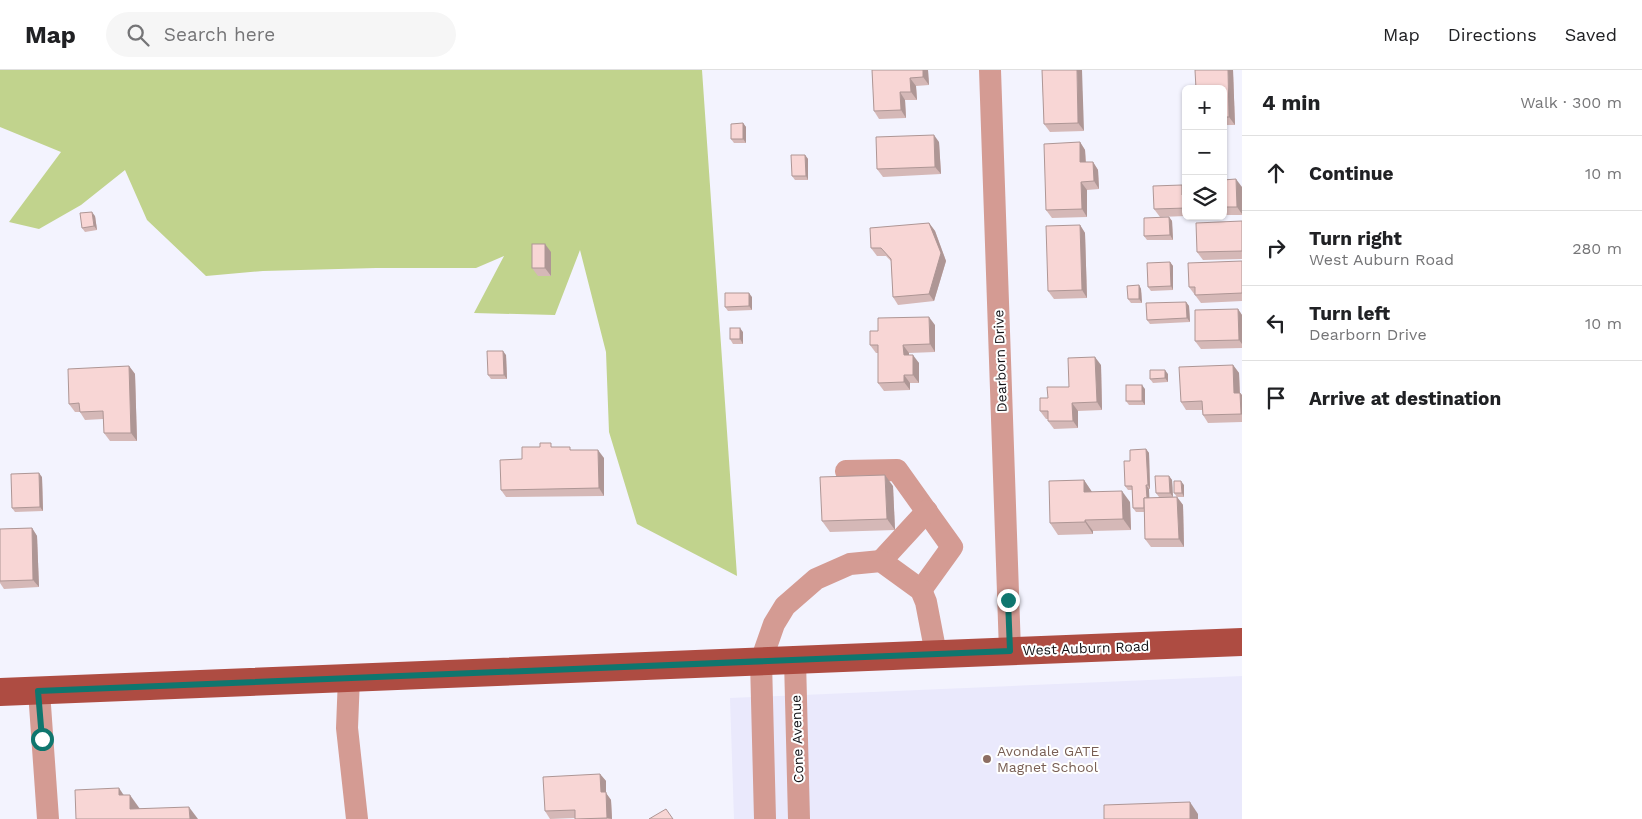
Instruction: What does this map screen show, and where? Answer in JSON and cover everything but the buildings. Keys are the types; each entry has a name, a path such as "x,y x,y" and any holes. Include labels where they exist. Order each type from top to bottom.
{"main road":[{"name":"West Auburn Road","path":"0,692 1242,642"}],"street":[{"name":"Dearborn Drive","path":"990,70 1010,651"},
{"path":"846,470 897,470 952,547 921,590"},
{"path":"765,819 761,661 774,624 785,606 816,579 850,564 881,561 927,512"},
{"path":"881,561 921,590 926,602 936,654"},
{"name":"Cone Avenue","path":"795,660 799,819"},
{"path":"349,678 347,728 357,819"},
{"path":"38,691 48,819"}],"shaded area":[{"name":"Avondale GATE Magnet School","path":"1242,676 1242,819 734,819 730,698"}],"green space":[{"path":"0,70 702,70 737,576 637,524 609,432 606,352 580,250 555,315 474,313 504,256 476,268 263,271 206,276 147,220 125,170 81,205 39,229 9,222 61,152 0,127"}],"place":[{"name":"Avondale GATE Magnet School","path":"987,759"}],"route":[{"path":"42,739 38,691 1010,651 1008,600"}]}
